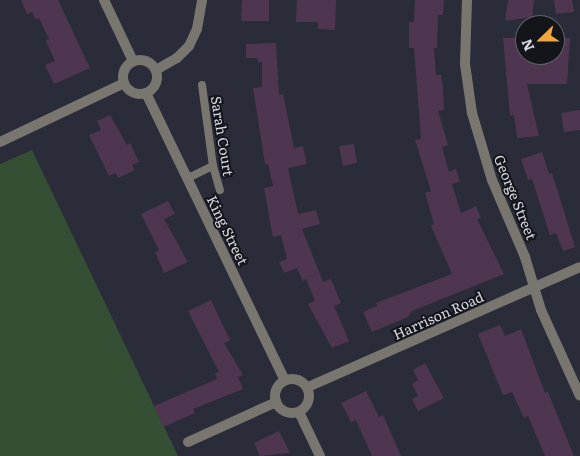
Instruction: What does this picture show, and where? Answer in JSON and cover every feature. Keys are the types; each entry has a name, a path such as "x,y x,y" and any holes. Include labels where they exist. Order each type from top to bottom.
{"street":[{"path":"104,0 133,61"},
{"path":"156,70 177,58 189,46 197,29 202,0"},
{"name":"George Street","path":"467,0 465,64 472,113 492,180 526,257 533,288 580,396"},
{"path":"133,61 146,61 156,70 157,82 146,93 131,91 124,83 124,70 133,61"},
{"path":"0,142 124,83"},
{"name":"King Street","path":"146,93 285,380"},
{"name":"Harrison Road","path":"308,387 580,267"},
{"path":"298,379 308,387 309,400 299,412 283,410 276,402 277,388 285,380 298,379"},
{"path":"188,442 276,402"},
{"path":"299,412 320,456"}],"lane":[{"name":"Sarah Court","path":"202,85 213,166 220,190"},
{"path":"188,178 213,166"}],"green space":[{"path":"32,150 178,456 0,456 0,164"}],"building":[{"path":"21,0 58,0 90,68 54,84 45,65 55,61 46,41 49,39 39,18 36,20 32,12 27,14"},
{"path":"242,0 269,0 269,21 241,21"},
{"path":"297,0 336,0 335,30 318,29 318,22 296,22"},
{"path":"415,0 444,0 443,15 438,15 437,48 434,48 436,75 441,75 443,87 444,110 438,111 448,145 442,147 449,172 456,169 460,182 452,184 461,213 476,206 481,218 477,219 504,274 412,311 408,317 372,332 363,312 377,306 376,303 452,274 431,226 434,224 425,193 431,191 415,140 421,139 414,48 409,48 409,22 414,22"},
{"path":"508,0 534,0 532,15 515,15 515,20 505,21"},
{"path":"554,0 572,0 574,12 556,14"},
{"path":"503,38 515,38 515,65 565,65 565,38 570,38 567,84 527,84 539,136 517,138 514,115 510,116"},
{"path":"276,43 279,95 283,94 294,148 303,146 307,164 288,168 298,214 316,210 320,224 302,229 323,282 331,279 341,303 334,306 349,341 332,348 308,304 315,301 306,279 303,281 297,268 284,273 279,262 287,259 281,235 273,237 270,222 264,188 273,186 268,164 265,164 253,88 262,87 262,62 258,62 257,58 246,58 246,44"},
{"path":"580,110 580,130 564,132 561,113"},
{"path":"110,115 127,145 130,143 139,162 132,165 135,170 118,178 116,173 109,176 89,135 101,130 97,121"},
{"path":"354,144 357,163 343,166 339,146"},
{"path":"542,152 549,174 552,173 575,247 563,251 556,233 550,235 532,179 528,180 521,159"},
{"path":"168,201 175,214 164,219 188,262 164,273 155,252 159,250 141,214"},
{"path":"211,300 230,340 224,343 243,375 238,377 243,389 193,409 195,413 163,427 154,406 217,379 215,373 219,372 188,311"},
{"path":"500,325 505,336 521,329 545,393 548,392 574,456 545,456 528,416 524,418 512,392 503,395 478,334"},
{"path":"425,363 444,398 418,411 412,399 418,396 412,384 418,380 413,370"},
{"path":"366,391 379,417 383,415 401,456 372,456 356,420 351,422 341,403"},
{"path":"279,431 290,453 260,456 254,443"}]}
